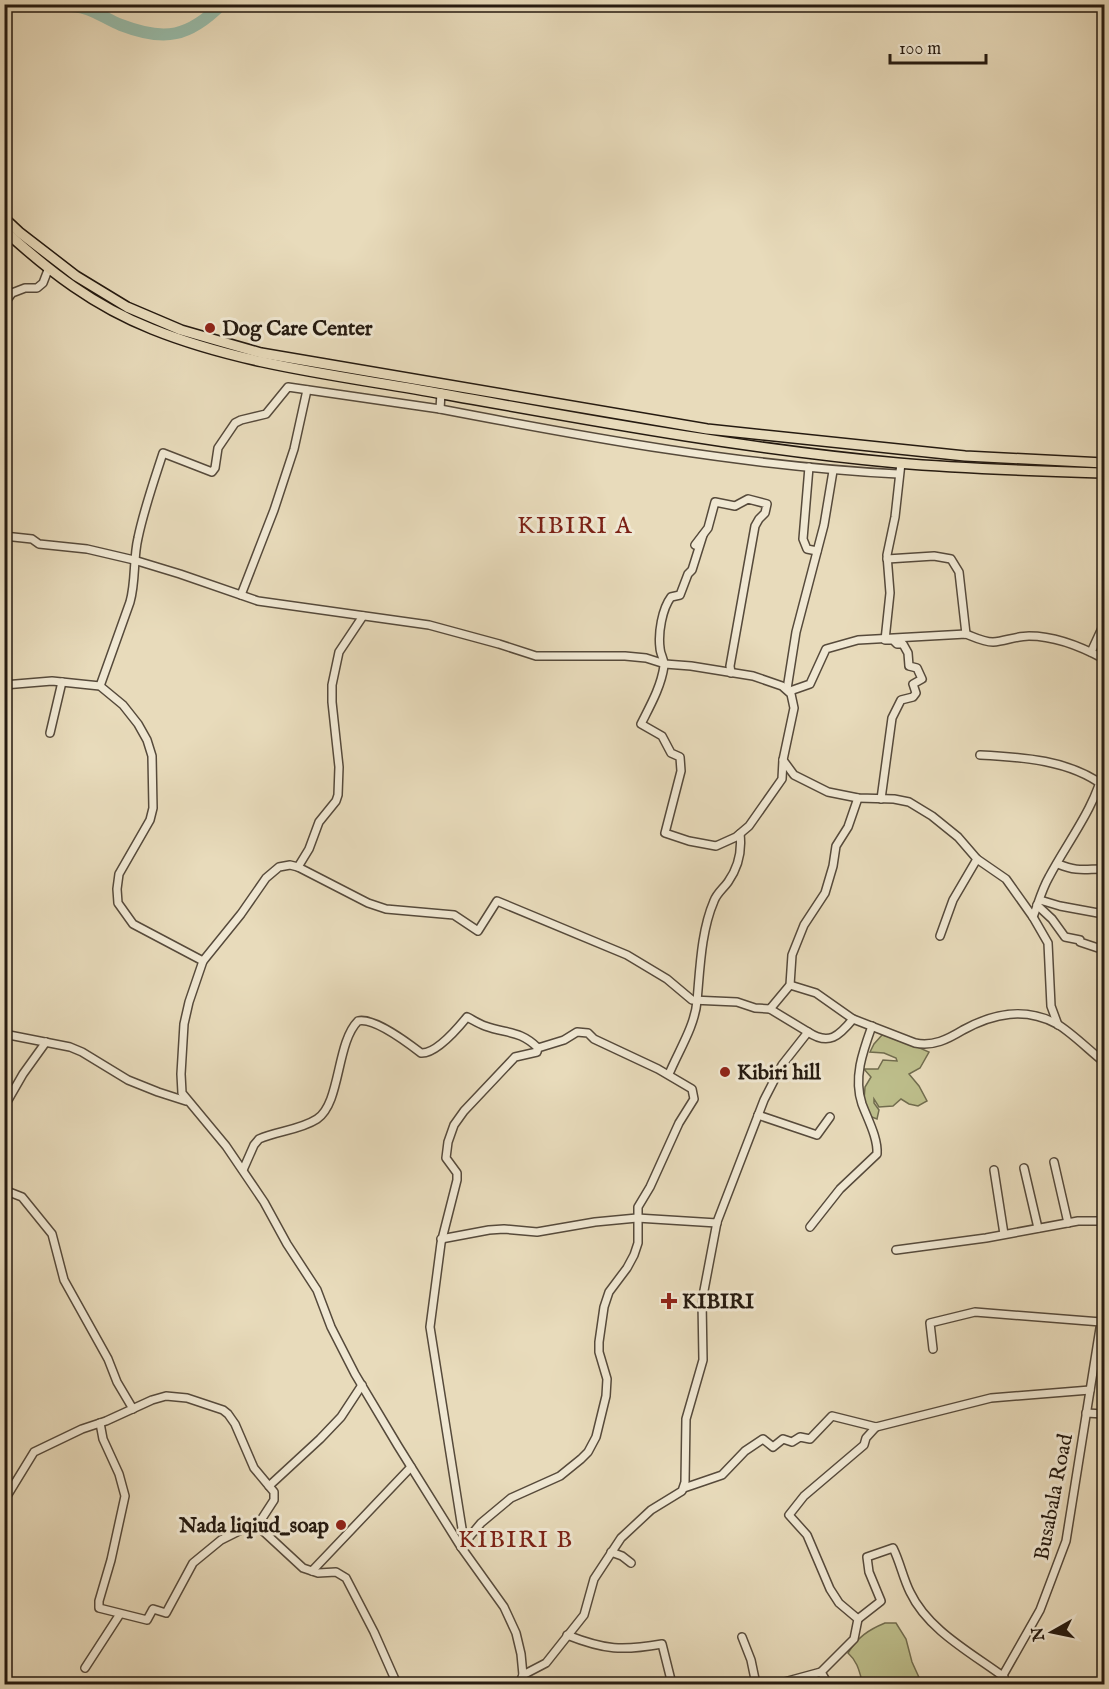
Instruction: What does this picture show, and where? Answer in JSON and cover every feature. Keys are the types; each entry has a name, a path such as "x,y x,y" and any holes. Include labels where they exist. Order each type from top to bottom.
{"highway":[{"path":"4,218 76,276 127,307 182,330 261,353 707,429 954,455 1104,463"},
{"path":"4,230 48,270 124,317 199,347 261,362 735,443 901,463 1104,473"}],"street":[{"path":"4,304 12,293 25,288 38,288 43,283 48,270"},
{"path":"100,686 130,602 135,577 134,560 137,538 162,453 212,472 215,468 218,448 235,423 266,414 288,387 440,409 646,446 833,471 898,474"},
{"path":"241,596 294,450 307,390"},
{"path":"440,409 441,393"},
{"path":"734,458 735,443"},
{"path":"885,640 890,599 887,559 895,517 901,463"},
{"path":"809,467 803,539 807,549 817,551"},
{"path":"703,535 693,570 688,574 680,595 671,597 666,605 661,623 660,648 664,664 656,694 641,724 662,736 671,753 680,757 681,771 666,833 689,842 716,846 740,834 749,826 782,779 783,760 794,708 788,690 796,632 824,525 833,471"},
{"path":"695,544 695,541 708,528 715,502 735,506 748,499 767,504 765,513 755,526 730,666 731,673"},
{"path":"4,536 32,539 39,544 87,549 134,560 258,601 398,620 444,629 536,656 646,658 664,664 753,676 788,690 810,684 824,653 830,646 858,640 893,640 897,644 903,644 908,653 909,666 917,668 922,679 913,684 914,697 902,699 894,714 881,799"},
{"path":"887,559 934,556 951,559 959,572 966,634"},
{"path":"298,867 309,849 316,828 338,795 339,768 332,685 339,652 363,616"},
{"path":"1091,652 1104,616"},
{"path":"885,640 966,634 994,642 1029,636 1045,637 1091,652 1104,659"},
{"path":"4,685 52,681 100,686 123,705 138,724 147,740 153,765 152,814 119,874 118,903 133,924 203,961"},
{"path":"50,733 62,682"},
{"path":"980,754 1057,764 1102,784"},
{"path":"783,760 794,776 828,792 858,798 900,800 920,808 958,837 977,859 1006,879 1033,917 1050,949 1051,1006 1058,1025"},
{"path":"1033,917 1047,881 1102,784 1104,768"},
{"path":"782,779 794,776"},
{"path":"771,1009 790,985 792,955 804,925 825,893 837,846 848,827 858,798"},
{"path":"669,1074 690,1025 697,1001 704,938 711,910 716,897 729,880 737,863 741,845 740,834"},
{"path":"940,936 953,900 977,859"},
{"path":"1058,864 1079,870 1104,869"},
{"path":"519,1684 523,1675 521,1654 516,1633 504,1607 411,1467 362,1385 327,1319 317,1290 296,1259 264,1202 212,1127 182,1093 184,1024 203,961 241,914 266,878 279,867 290,865 368,903 386,909 454,915 478,931 497,901 627,956 667,979 697,1001 737,1002 760,1009 771,1009 820,1038 832,1038 842,1032 853,1019"},
{"path":"1039,903 1094,913 1102,910 1104,898"},
{"path":"1039,903 1065,937 1080,940 1080,942 1104,950"},
{"path":"790,985 816,993 853,1019 915,1043 926,1045 1004,1014 1028,1014 1058,1025 1104,1062"},
{"path":"243,1170 254,1144 259,1139 316,1119 324,1112 330,1102 335,1078 351,1029 362,1020 396,1035 421,1053 429,1052 455,1032 467,1017 486,1026 528,1038 538,1048"},
{"path":"810,1227 840,1189 877,1154 875,1139 861,1102 859,1087 860,1066 872,1026"},
{"path":"577,1032 588,1033 594,1039 669,1074 692,1089 694,1099 670,1141 650,1187 638,1207 638,1243 627,1268 609,1292 601,1322 600,1352 607,1379 606,1396 596,1437 588,1452 560,1476 511,1498 482,1523 463,1544 430,1327 441,1239 457,1180 457,1173 448,1162 446,1152 454,1125 487,1085 515,1057 537,1052 538,1048 558,1043 577,1032"},
{"path":"684,1488 686,1419 703,1360 702,1301 717,1223 758,1115 782,1065 808,1032"},
{"path":"4,1034 82,1052 128,1080 187,1101"},
{"path":"4,1107 23,1074 46,1042"},
{"path":"758,1115 817,1135 830,1117"},
{"path":"1054,1162 1068,1223"},
{"path":"1024,1168 1038,1228"},
{"path":"994,1170 1004,1234"},
{"path":"4,1190 22,1197 52,1234 64,1280 133,1408"},
{"path":"441,1239 504,1228 537,1232 595,1222 637,1218 717,1223"},
{"path":"896,1250 1068,1223 1104,1221"},
{"name":"Busabala Road","path":"998,1684 1040,1610 1066,1541 1104,1303"},
{"path":"933,1349 930,1323 970,1313 1101,1322"},
{"path":"268,1486 341,1417 362,1385"},
{"path":"523,1675 546,1663 584,1615 594,1579 621,1538 638,1520 678,1495 684,1488 722,1475 745,1451 764,1439 773,1447 783,1439 792,1442 800,1437 810,1439 832,1416 876,1426 991,1398 1090,1390"},
{"path":"4,1501 34,1452 82,1429 166,1396 187,1398 223,1410 228,1414 235,1424 254,1468 276,1496 261,1520 221,1540 193,1563 166,1613 153,1609 147,1620 101,1609 98,1605 125,1496 119,1474 103,1439 100,1423"},
{"path":"1086,1413 1104,1414"},
{"path":"858,1619 839,1603 830,1589 807,1534 789,1515 804,1496 864,1445 866,1438 876,1426"},
{"path":"312,1571 411,1467"},
{"path":"261,1520 263,1531 303,1568 325,1574 336,1572 346,1578 374,1632 397,1684"},
{"path":"777,1684 821,1672 841,1650 854,1640 858,1619 881,1601 869,1572 867,1557 893,1548 910,1594 927,1618 938,1629 1004,1677"},
{"path":"611,1552 631,1563"},
{"path":"85,1668 120,1614"},
{"path":"567,1635 594,1645 630,1650 662,1644 672,1684"},
{"path":"742,1637 751,1660 756,1684"},
{"path":"821,1672 828,1684"}],"green space":[{"path":"882,1035 897,1038 929,1052 920,1068 909,1074 927,1101 918,1106 901,1099 893,1106 879,1107 874,1099 879,1110 877,1119 869,1116 864,1101 865,1087 871,1077 864,1069 878,1069 883,1060 897,1061 896,1058 884,1053 870,1052"},
{"path":"885,1623 896,1623 906,1639 912,1662 922,1684 860,1684 862,1681 859,1669 848,1653 864,1635"}],"waterway":[{"path":"46,4 82,8 137,30 164,35 187,30 222,4"}],"place":[{"name":"Dog Care Center","path":"210,328"},
{"name":"Kibiri hill","path":"725,1072"},
{"name":"KIBIRI","path":"669,1301"},
{"name":"Nada liqiud_soap","path":"341,1525"}],"district":[{"name":"KIBIRI A","path":"575,525"},
{"name":"KIBIRI B","path":"516,1539"}]}
